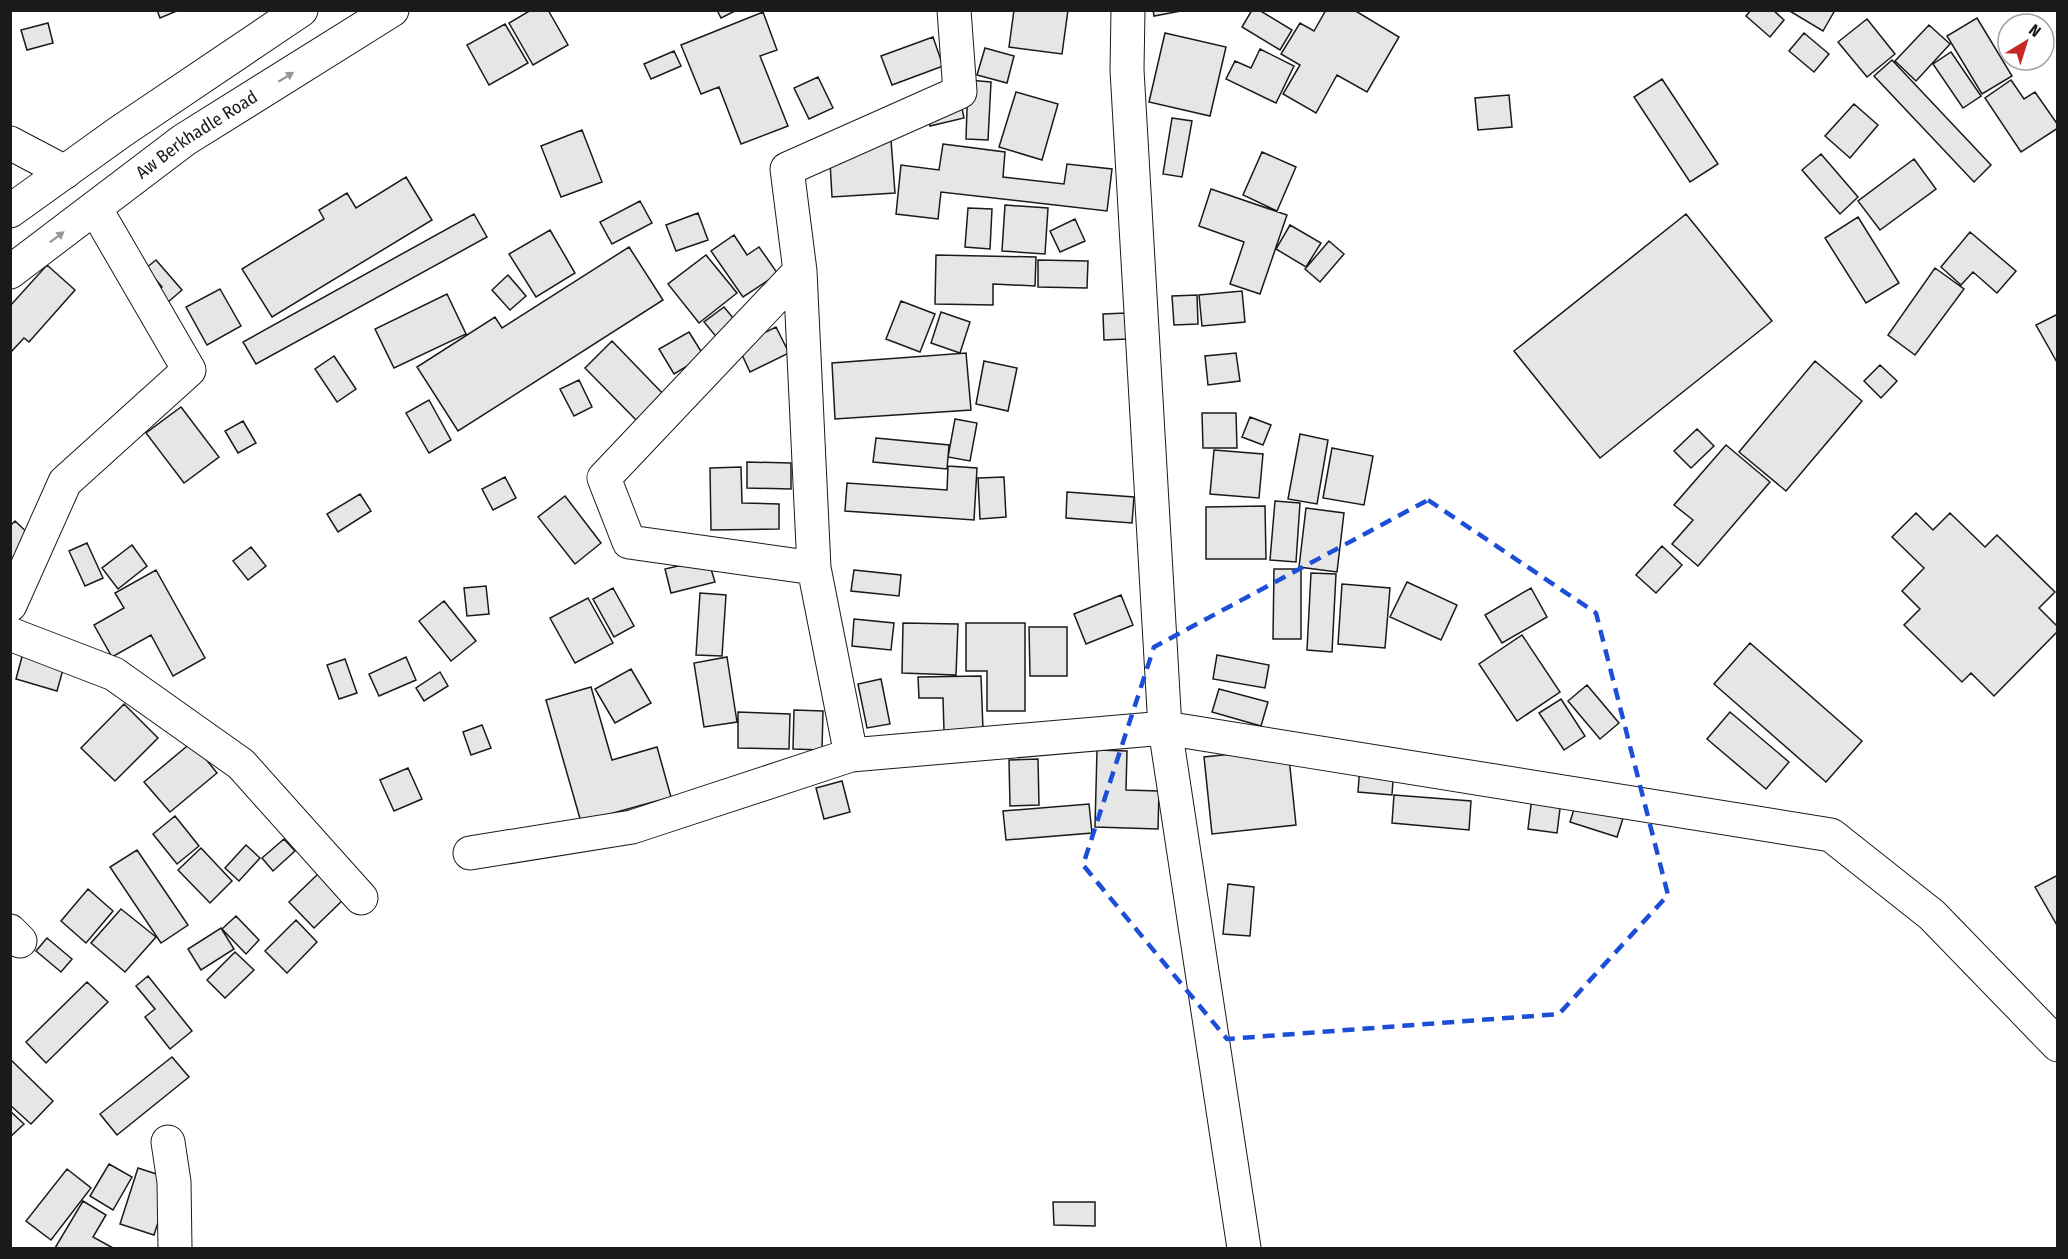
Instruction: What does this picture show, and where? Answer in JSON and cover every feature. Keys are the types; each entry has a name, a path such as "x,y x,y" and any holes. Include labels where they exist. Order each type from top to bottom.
{"street":[{"path":"10,211 222,62 301,10"},
{"name":"Aw Berkhadle Road","path":"10,272 184,140 392,10"},
{"path":"851,755 814,568 800,271 787,169 960,92 954,10"},
{"path":"1128,10 1127,70 1165,728 1244,1248"},
{"path":"10,143 65,172"},
{"path":"10,604 65,482 189,370 95,208"},
{"path":"800,271 604,478 629,542 814,568"},
{"path":"10,634 114,674 241,764 361,898"},
{"path":"470,853 632,827 851,755 1165,728 1831,835 1932,915 2058,1045"},
{"path":"168,1142 174,1182 175,1248"}],"highlighted area":[{"path":"1428,500 1596,613 1668,895 1559,1014 1227,1039 1083,865 1154,647"}],"building":[{"path":"157,10 179,10 160,18"},
{"path":"531,10 548,10 568,45 533,65 509,23"},
{"path":"717,10 737,10 721,18"},
{"path":"1014,10 1068,10 1062,54 1009,47"},
{"path":"1153,10 1186,10 1154,16"},
{"path":"1252,10 1259,10 1292,30 1280,50 1242,27"},
{"path":"1326,10 1354,10 1399,37 1367,92 1337,75 1316,113 1283,94 1300,65 1281,54 1300,23 1314,31"},
{"path":"1751,10 1773,10 1784,20 1770,37 1746,16"},
{"path":"1788,10 1835,10 1823,31"},
{"path":"763,12 777,50 760,56 788,126 741,144 719,87 701,94 681,45"},
{"path":"1977,18 1996,49 1996,72 2010,72 2012,76 1982,94 1947,36"},
{"path":"1867,19 1895,54 1867,77 1838,42"},
{"path":"48,23 53,43 27,50 21,30"},
{"path":"505,24 528,63 489,85 467,45"},
{"path":"1929,25 1950,44 1916,81 1895,61"},
{"path":"1165,33 1226,47 1210,116 1149,102"},
{"path":"1804,33 1829,54 1814,72 1789,51"},
{"path":"933,37 943,66 892,85 881,56"},
{"path":"985,48 1014,56 1007,83 977,75"},
{"path":"1260,49 1294,66 1276,103 1226,79 1235,61 1251,68"},
{"path":"674,51 681,66 651,79 644,64"},
{"path":"1951,52 1981,96 1963,108 1933,64"},
{"path":"1892,60 1991,165 1974,182 1874,76"},
{"path":"818,77 833,108 809,119 794,88"},
{"path":"1662,79 1718,164 1690,182 1634,97"},
{"path":"968,80 991,82 988,140 966,139"},
{"path":"2011,80 2024,99 2035,92 2058,125 2058,128 2021,152 1985,98"},
{"path":"1016,92 1058,104 1042,160 999,147"},
{"path":"1509,95 1512,127 1478,130 1475,98"},
{"path":"960,99 964,118 930,126 925,106"},
{"path":"1854,104 1878,125 1850,158 1825,136"},
{"path":"1172,118 1192,121 1182,177 1163,174"},
{"path":"582,130 602,182 561,197 541,146"},
{"path":"891,140 895,193 832,197 829,144"},
{"path":"943,144 1005,152 1003,177 1064,184 1067,164 1112,169 1107,211 941,192 938,219 896,214 901,165 939,170"},
{"path":"1262,152 1296,167 1277,211 1243,195"},
{"path":"1821,154 1858,197 1840,214 1802,170"},
{"path":"1914,159 1936,189 1880,230 1858,201"},
{"path":"406,177 432,220 272,317 242,269 324,219 319,210 347,193 356,208"},
{"path":"1211,189 1287,215 1260,294 1230,284 1244,242 1199,226"},
{"path":"640,201 652,223 612,244 600,222"},
{"path":"1005,205 1048,208 1045,254 1002,251"},
{"path":"968,208 992,209 990,249 965,247"},
{"path":"698,213 708,240 676,251 666,225"},
{"path":"474,214 487,237 256,364 243,342"},
{"path":"1686,214 1772,321 1600,458 1514,351"},
{"path":"1858,217 1899,283 1866,303 1825,238"},
{"path":"1075,219 1085,241 1060,252 1050,231"},
{"path":"1290,225 1321,243 1306,267 1276,249"},
{"path":"550,230 575,273 536,297 509,254"},
{"path":"1970,232 2016,271 1997,293 1973,272 1961,285 1941,267"},
{"path":"734,235 747,255 759,247 778,274 743,297 711,251"},
{"path":"1329,241 1344,254 1320,282 1305,269"},
{"path":"629,247 663,300 458,431 417,367 495,317 502,328"},
{"path":"706,255 737,293 699,323 668,284"},
{"path":"936,255 1036,257 1035,286 993,284 993,305 935,304"},
{"path":"156,260 182,290 160,309 150,297 162,287 146,268"},
{"path":"1038,260 1088,261 1087,288 1038,287"},
{"path":"47,265 75,290 29,342 24,338 10,353 10,306"},
{"path":"1935,268 1964,289 1915,355 1888,335"},
{"path":"508,275 526,296 510,310 492,290"},
{"path":"220,289 241,326 207,345 186,307"},
{"path":"1242,291 1245,322 1202,326 1199,295"},
{"path":"447,294 466,334 394,368 375,329"},
{"path":"1197,295 1198,324 1174,325 1172,296"},
{"path":"901,301 935,314 920,352 886,339"},
{"path":"724,307 738,324 719,340 704,322"},
{"path":"941,312 970,322 960,353 931,343"},
{"path":"1126,313 1127,339 1104,340 1103,314"},
{"path":"2058,314 2058,364 2036,325"},
{"path":"776,327 789,353 750,372 738,346"},
{"path":"689,332 704,356 674,374 659,349"},
{"path":"612,341 667,398 640,424 585,368"},
{"path":"966,353 971,410 835,419 832,363"},
{"path":"1236,353 1240,381 1208,385 1205,356"},
{"path":"334,356 356,389 337,402 315,369"},
{"path":"984,361 1017,368 1008,411 976,404"},
{"path":"1815,361 1862,401 1786,491 1739,452"},
{"path":"1880,365 1897,381 1881,398 1864,381"},
{"path":"579,380 592,407 574,416 560,389"},
{"path":"429,400 451,440 429,453 406,413"},
{"path":"181,407 219,457 184,483 146,433"},
{"path":"1202,413 1236,413 1237,448 1203,448"},
{"path":"1250,417 1271,425 1263,445 1242,437"},
{"path":"955,419 977,423 970,461 948,457"},
{"path":"243,421 256,443 238,453 225,431"},
{"path":"1697,429 1714,446 1691,468 1674,451"},
{"path":"1300,434 1328,440 1317,504 1288,499"},
{"path":"876,438 949,445 947,469 873,462"},
{"path":"1726,445 1770,482 1698,566 1672,544 1693,520 1674,505"},
{"path":"1332,448 1373,456 1364,505 1323,498"},
{"path":"1214,450 1263,454 1259,498 1210,494"},
{"path":"747,462 791,463 791,489 747,488"},
{"path":"948,466 977,468 974,520 845,511 847,483 947,490"},
{"path":"741,467 742,503 779,504 779,529 711,530 710,468"},
{"path":"505,477 516,498 493,510 482,489"},
{"path":"1004,477 1006,517 980,519 978,478"},
{"path":"1067,492 1134,497 1132,523 1066,518"},
{"path":"360,494 371,511 338,532 327,514"},
{"path":"565,496 601,543 575,564 538,517"},
{"path":"1275,501 1300,503 1296,562 1270,560"},
{"path":"1265,506 1266,559 1206,559 1206,507"},
{"path":"1306,508 1344,513 1337,572 1299,567"},
{"path":"1916,513 1933,530 1950,513 1985,547 1997,535 2055,592 2039,608 2058,627 2058,631 1994,696 1971,673 1962,682 1904,625 1920,609 1902,591 1924,568 1892,537"},
{"path":"15,521 33,538 10,563 10,526"},
{"path":"87,543 103,578 85,586 69,551"},
{"path":"132,545 147,566 118,589 102,568"},
{"path":"1662,546 1682,565 1656,593 1636,575"},
{"path":"251,547 266,566 248,580 233,561"},
{"path":"708,559 715,582 671,593 665,569"},
{"path":"1274,569 1301,569 1301,639 1273,639"},
{"path":"156,570 205,658 173,676 151,635 112,657 94,625 124,608 115,593"},
{"path":"854,570 901,575 899,596 851,591"},
{"path":"1311,573 1336,574 1332,652 1307,650"},
{"path":"1407,582 1457,605 1441,640 1390,617"},
{"path":"1342,584 1390,588 1385,648 1338,644"},
{"path":"486,586 489,614 467,616 464,588"},
{"path":"613,588 634,626 614,637 593,599"},
{"path":"1531,588 1547,617 1502,643 1485,615"},
{"path":"700,593 726,595 722,656 696,655"},
{"path":"1121,595 1133,625 1086,644 1074,614"},
{"path":"588,598 613,643 575,663 550,618"},
{"path":"444,601 476,641 451,661 419,621"},
{"path":"854,619 894,623 891,650 852,646"},
{"path":"903,623 958,624 956,675 902,673"},
{"path":"966,623 1025,623 1025,711 987,711 987,671 966,671"},
{"path":"1029,627 1067,627 1067,676 1030,676"},
{"path":"1522,635 1560,692 1517,721 1479,664"},
{"path":"1750,643 1862,741 1826,782 1714,684"},
{"path":"23,653 64,666 57,691 16,679"},
{"path":"1217,655 1269,665 1265,688 1213,679"},
{"path":"406,657 416,680 379,696 369,674"},
{"path":"727,657 737,722 704,727 694,663"},
{"path":"345,659 357,693 339,699 327,665"},
{"path":"631,669 651,703 615,723 595,689"},
{"path":"440,672 448,686 424,701 416,688"},
{"path":"981,676 983,730 944,731 943,698 919,698 918,677"},
{"path":"881,679 890,724 867,728 858,684"},
{"path":"1587,685 1619,723 1600,739 1568,701"},
{"path":"591,687 612,760 657,747 671,797 581,822 546,700"},
{"path":"1219,689 1268,702 1261,726 1212,712"},
{"path":"1561,699 1585,736 1564,750 1539,713"},
{"path":"124,704 158,738 115,781 81,748"},
{"path":"794,710 823,711 822,750 793,749"},
{"path":"738,712 790,714 789,749 738,748"},
{"path":"1730,712 1789,762 1766,789 1707,739"},
{"path":"482,725 491,748 471,755 463,732"},
{"path":"192,742 217,773 170,812 144,782"},
{"path":"1288,748 1296,825 1212,834 1204,757"},
{"path":"1097,750 1127,751 1126,790 1159,791 1158,829 1095,827"},
{"path":"1038,759 1039,805 1010,806 1009,760"},
{"path":"1360,765 1394,766 1392,795 1358,792"},
{"path":"408,768 422,799 394,811 380,780"},
{"path":"842,781 850,812 824,819 816,788"},
{"path":"1533,789 1562,792 1557,833 1528,829"},
{"path":"1579,793 1626,809 1617,837 1570,822"},
{"path":"1394,795 1471,801 1469,830 1392,823"},
{"path":"1089,804 1092,833 1006,840 1003,811"},
{"path":"175,816 199,846 177,864 153,834"},
{"path":"284,839 295,851 273,871 262,858"},
{"path":"246,845 260,858 239,881 225,868"},
{"path":"201,848 232,881 210,903 178,870"},
{"path":"137,850 188,925 161,943 110,867"},
{"path":"319,873 344,899 314,928 289,902"},
{"path":"2058,875 2058,927 2035,887"},
{"path":"1228,884 1254,887 1250,936 1223,934"},
{"path":"88,889 113,911 86,943 61,921"},
{"path":"121,909 156,937 125,972 91,943"},
{"path":"236,916 259,940 246,954 222,929"},
{"path":"296,920 317,942 287,973 265,951"},
{"path":"221,928 234,949 201,970 188,949"},
{"path":"47,938 72,959 61,972 36,951"},
{"path":"235,952 254,970 225,998 207,980"},
{"path":"148,976 192,1031 170,1049 145,1017 155,1009 136,986"},
{"path":"87,982 108,1002 46,1063 26,1042"},
{"path":"172,1057 189,1077 117,1135 100,1114"},
{"path":"10,1059 53,1101 31,1124 10,1105"},
{"path":"10,1111 24,1124 10,1137"},
{"path":"109,1164 132,1177 113,1210 90,1196"},
{"path":"138,1168 172,1179 154,1235 120,1224"},
{"path":"67,1169 91,1188 51,1240 26,1221"},
{"path":"83,1201 106,1215 93,1237 113,1248 55,1248"},
{"path":"1053,1202 1095,1202 1095,1226 1054,1225"}]}
